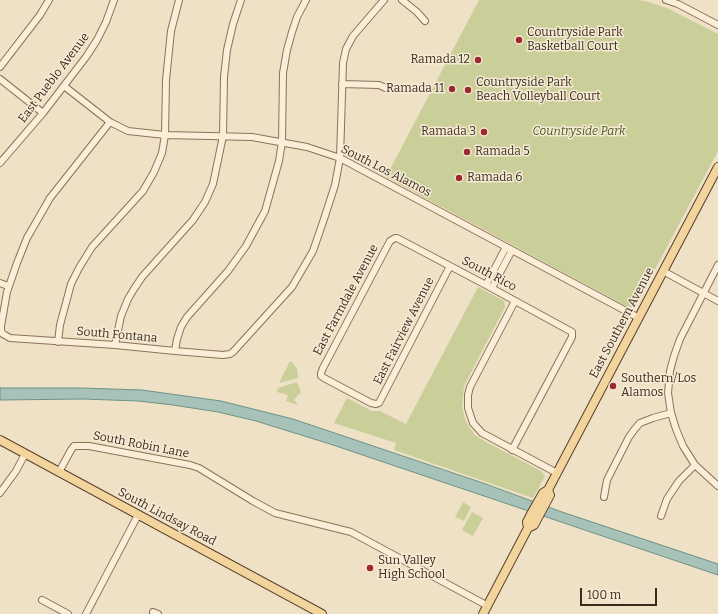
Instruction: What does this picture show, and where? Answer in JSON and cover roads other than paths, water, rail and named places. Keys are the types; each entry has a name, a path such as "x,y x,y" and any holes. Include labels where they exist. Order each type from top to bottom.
{"main road":[{"name":"East Southern Avenue","path":"484,614 528,528 527,522 535,515 541,504 543,493 548,490 718,167"},
{"name":"South Lindsay Road","path":"0,440 322,614"}],"street":[{"path":"0,67 40,15 49,0"},
{"name":"East Pueblo Avenue","path":"0,163 43,113 86,57 106,22 114,0"},
{"path":"58,342 60,325 72,284 79,268 92,247 143,191 154,172 162,153 165,135 166,80 171,31 179,0"},
{"path":"115,345 121,316 134,289 193,220 205,202 213,184 224,136 224,77 227,50 233,24 241,0"},
{"path":"176,351 177,339 181,327 187,317 228,271 246,246 265,211 279,161 282,142 283,74 287,50 294,25 306,0"},
{"path":"340,158 343,63 346,49 353,36 384,0"},
{"path":"402,0 422,16 425,21"},
{"path":"666,0 679,2 718,25"},
{"path":"0,79 43,113"},
{"path":"342,84 379,85 388,89"},
{"name":"South Los Alamos","path":"64,86 110,122 128,131 165,135 252,137 307,147 340,158 639,318"},
{"path":"1,335 4,303 8,286 27,238 50,198 110,122"},
{"name":"South Fontana","path":"1,335 10,338 58,342 115,345 223,355 230,354 236,350 292,287 313,251 335,185 340,158"},
{"name":"South Rico","path":"395,238 400,239 572,332 572,337 512,450"},
{"name":"East Farmdale Avenue","path":"376,404 371,403 324,378 321,376 321,371 390,241 395,238"},
{"path":"489,287 509,249"},
{"path":"718,265 680,339 674,356 668,382 671,413 683,446 695,465 718,486"},
{"name":"East Fairview Avenue","path":"376,404 380,401 450,266"},
{"path":"663,271 718,301"},
{"path":"0,283 8,286"},
{"path":"515,301 469,391 467,404 473,423 478,430 512,450 557,473"},
{"path":"604,497 607,480 639,421 671,413"},
{"name":"South Robin Lane","path":"59,472 74,446 88,446 199,468 275,514 351,532 488,606"},
{"path":"0,493 16,471 25,454"},
{"path":"661,516 668,499 679,481 695,465"},
{"path":"86,614 138,515"},
{"path":"42,600 68,614"}],"water":[{"path":"0,388 142,390 221,401 293,419 718,564 718,575 330,444 256,421 218,412 138,401 83,399 0,400"}],"place":[{"name":"Countryside Park Basketball Court","path":"519,40"},
{"name":"Ramada 12","path":"478,60"},
{"name":"Ramada 11","path":"452,89"},
{"name":"Countryside Park Beach Volleyball Court","path":"468,90"},
{"name":"Ramada 3","path":"484,132"},
{"name":"Ramada 5","path":"467,152"},
{"name":"Ramada 6","path":"459,178"},
{"name":"Southern/Los Alamos","path":"613,386"},
{"name":"Sun Valley High School","path":"370,568"}],"park label":[{"name":"Countryside Park","path":"579,132"}]}
